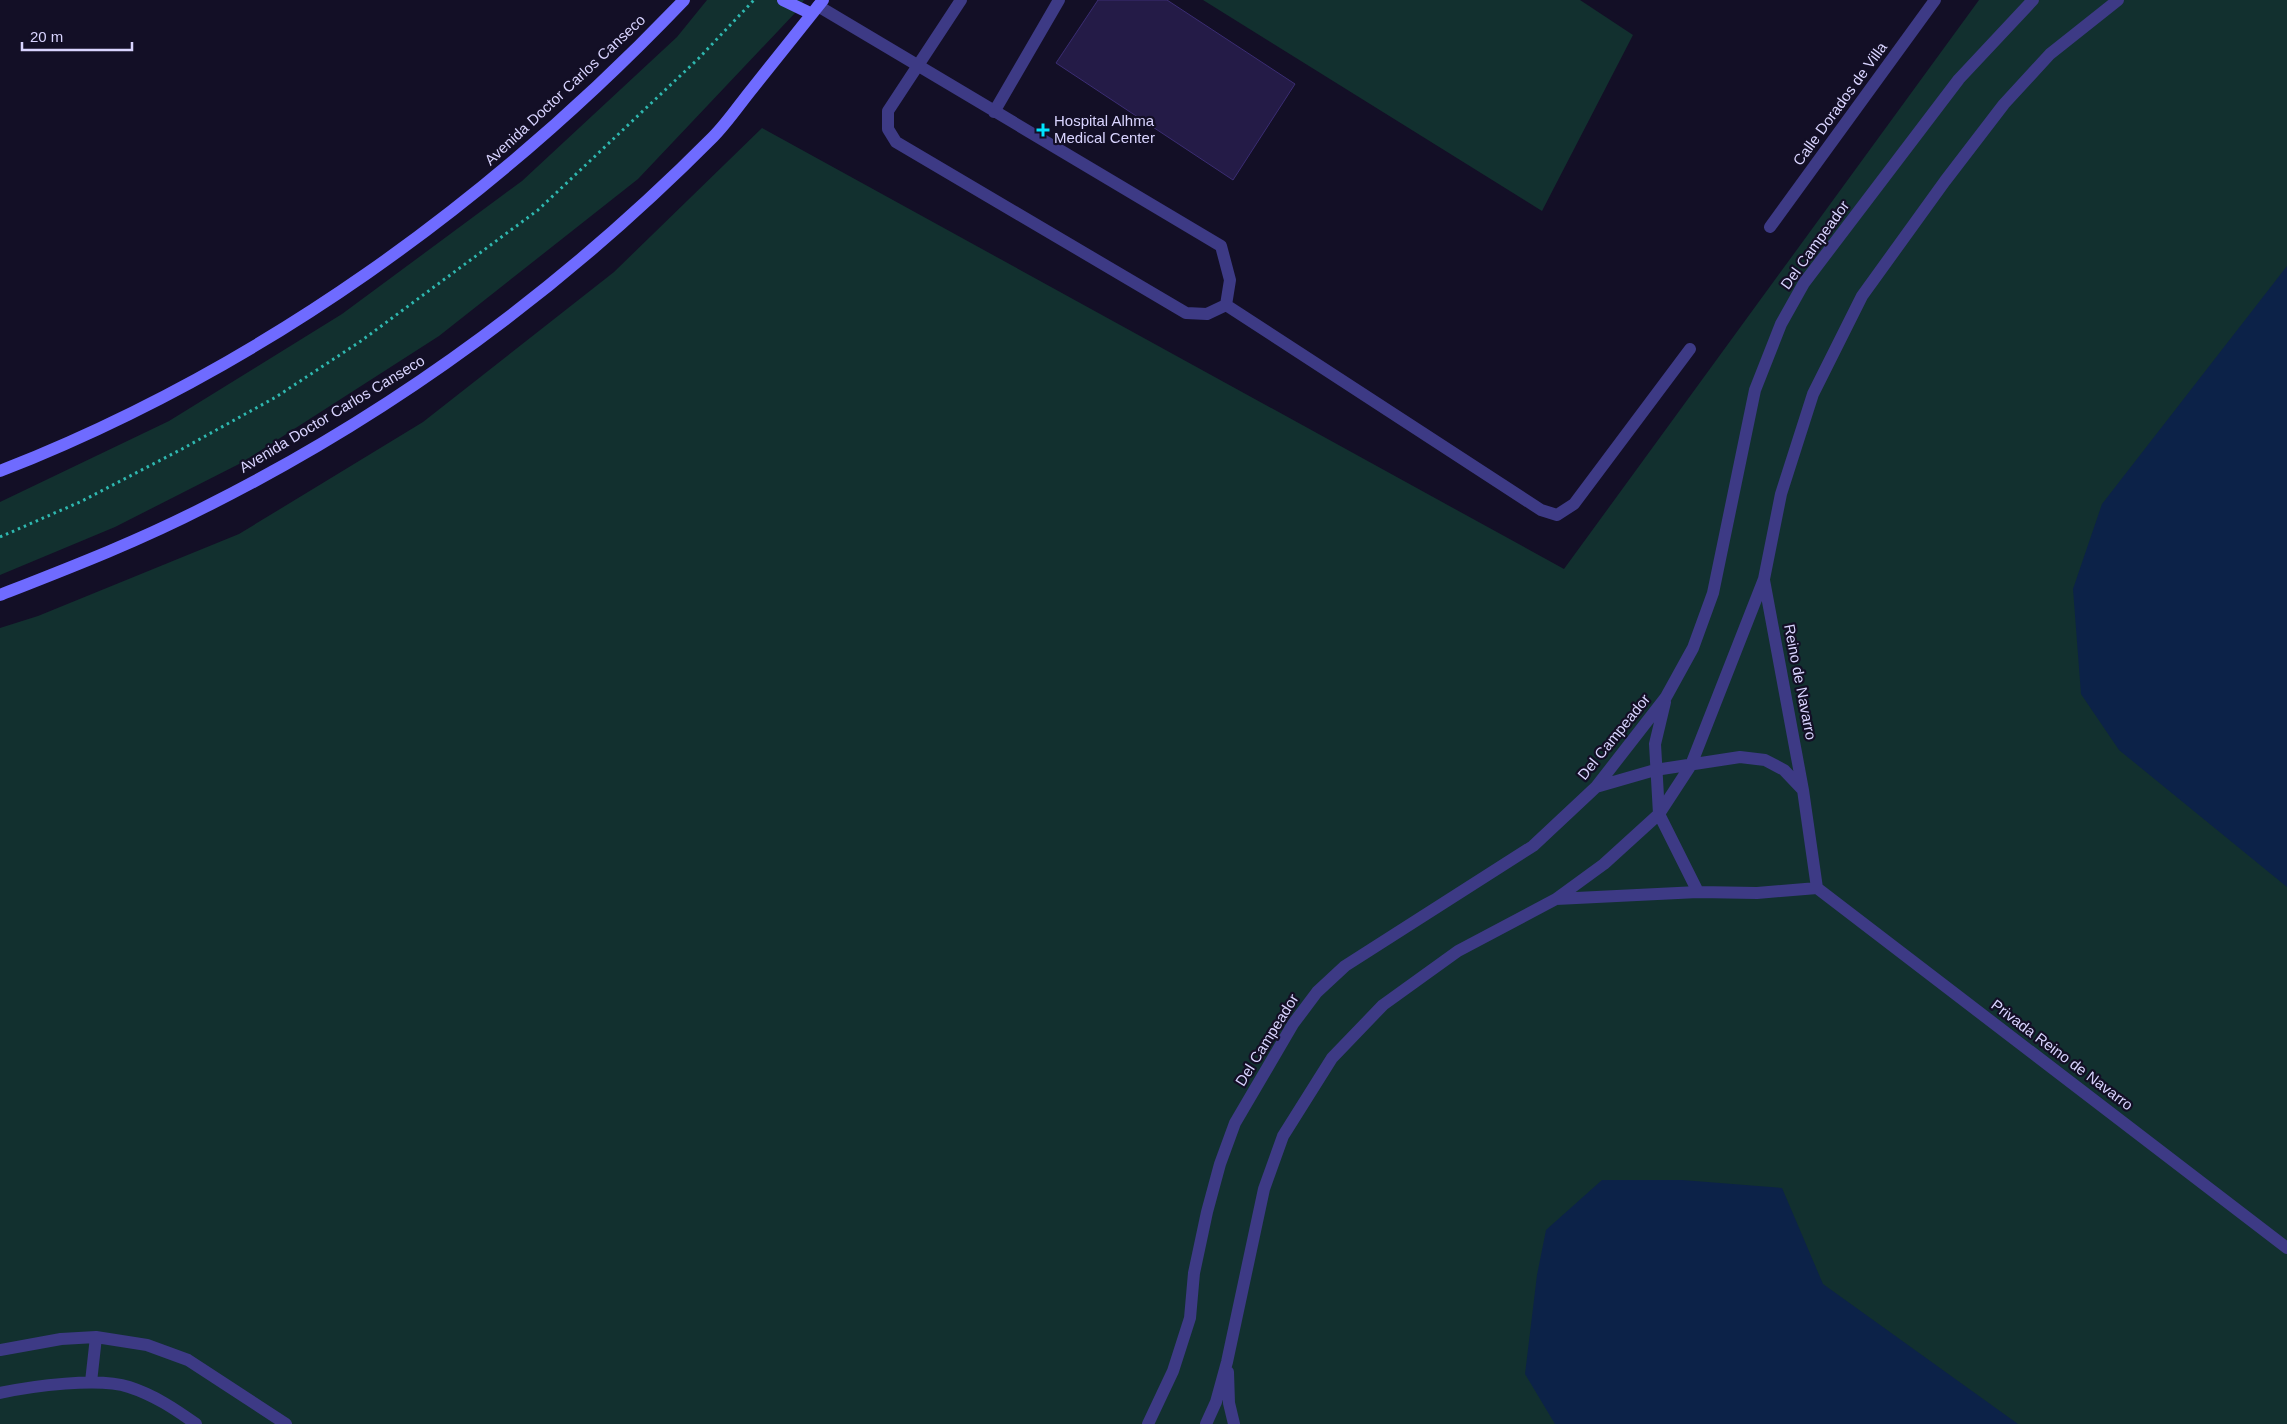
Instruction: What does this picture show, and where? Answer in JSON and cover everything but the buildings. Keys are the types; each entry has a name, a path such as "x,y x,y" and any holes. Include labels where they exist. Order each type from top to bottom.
{"main road":[{"name":"Avenida Doctor Carlos Canseco","path":"0,471 156,402 317,308 446,216 515,161 639,46 684,0"},
{"path":"783,0 818,7"},
{"name":"Avenida Doctor Carlos Canseco","path":"0,595 127,543 204,508 281,466 394,399 485,335 566,271 642,204 715,135 818,7"}],"street":[{"path":"961,0 888,111 888,129 896,142 1186,313 1207,314 1226,305"},
{"path":"994,112 1059,0"},
{"name":"Calle Dorados de Villa","path":"1770,228 1935,0"},
{"name":"Del Campeador","path":"1152,1421 1173,1371 1190,1318 1194,1273 1206,1212 1220,1164 1235,1123 1293,1024 1317,992 1345,966 1533,846 1596,787 1666,697 1693,648 1713,593 1756,390 1782,324 1804,283 1959,79 2033,0"},
{"path":"1206,1424 1216,1402 1227,1362 1267,1180 1283,1136 1332,1058 1383,1005 1458,952 1556,899 1604,864 1659,814 1691,765 1764,579 1781,494 1813,394 1862,296 2004,104 2050,54 2118,0"},
{"path":"818,7 1221,246 1230,280 1226,305"},
{"path":"1226,305 1541,510 1557,515 1574,504 1690,349"},
{"name":"Reino de Navarro","path":"1764,579 1804,790 1817,888"},
{"path":"1666,697 1655,744 1659,814 1698,892"},
{"path":"1596,787 1655,770 1740,757 1765,760 1784,770 1804,790"},
{"path":"1556,899 1698,892 1757,893 1817,888"},
{"name":"Privada Reino de Navarro","path":"1817,888 2287,1248"},
{"path":"92,1382 96,1338"},
{"path":"0,1350 61,1339 96,1338 147,1345 188,1360 286,1424"},
{"path":"1227,1362 1229,1403 1234,1424"},
{"path":"0,1393 92,1382 128,1387 167,1403 196,1424"}],"path":[{"path":"0,537 82,501 182,449 276,397 360,341 538,210 698,59 754,0"}],"green space":[{"path":"707,0 804,0 795,13 638,179 439,336 241,463 115,527 0,575 0,502 169,421 342,314 522,181 677,37"},
{"path":"1203,0 1580,0 1633,35 1542,211"},
{"path":"1979,0 2287,0 2287,1424 0,1424 0,628 38,616 239,534 423,422 614,272 762,128 1564,569"}],"water":[{"path":"2287,266 2287,887 2119,750 2081,694 2073,589 2102,504"},
{"path":"1602,1180 1682,1180 1782,1188 1823,1284 2018,1424 1555,1424 1525,1374 1537,1275 1546,1230"}],"place":[{"name":"Hospital Alhma Medical Center","path":"1043,130"}]}
